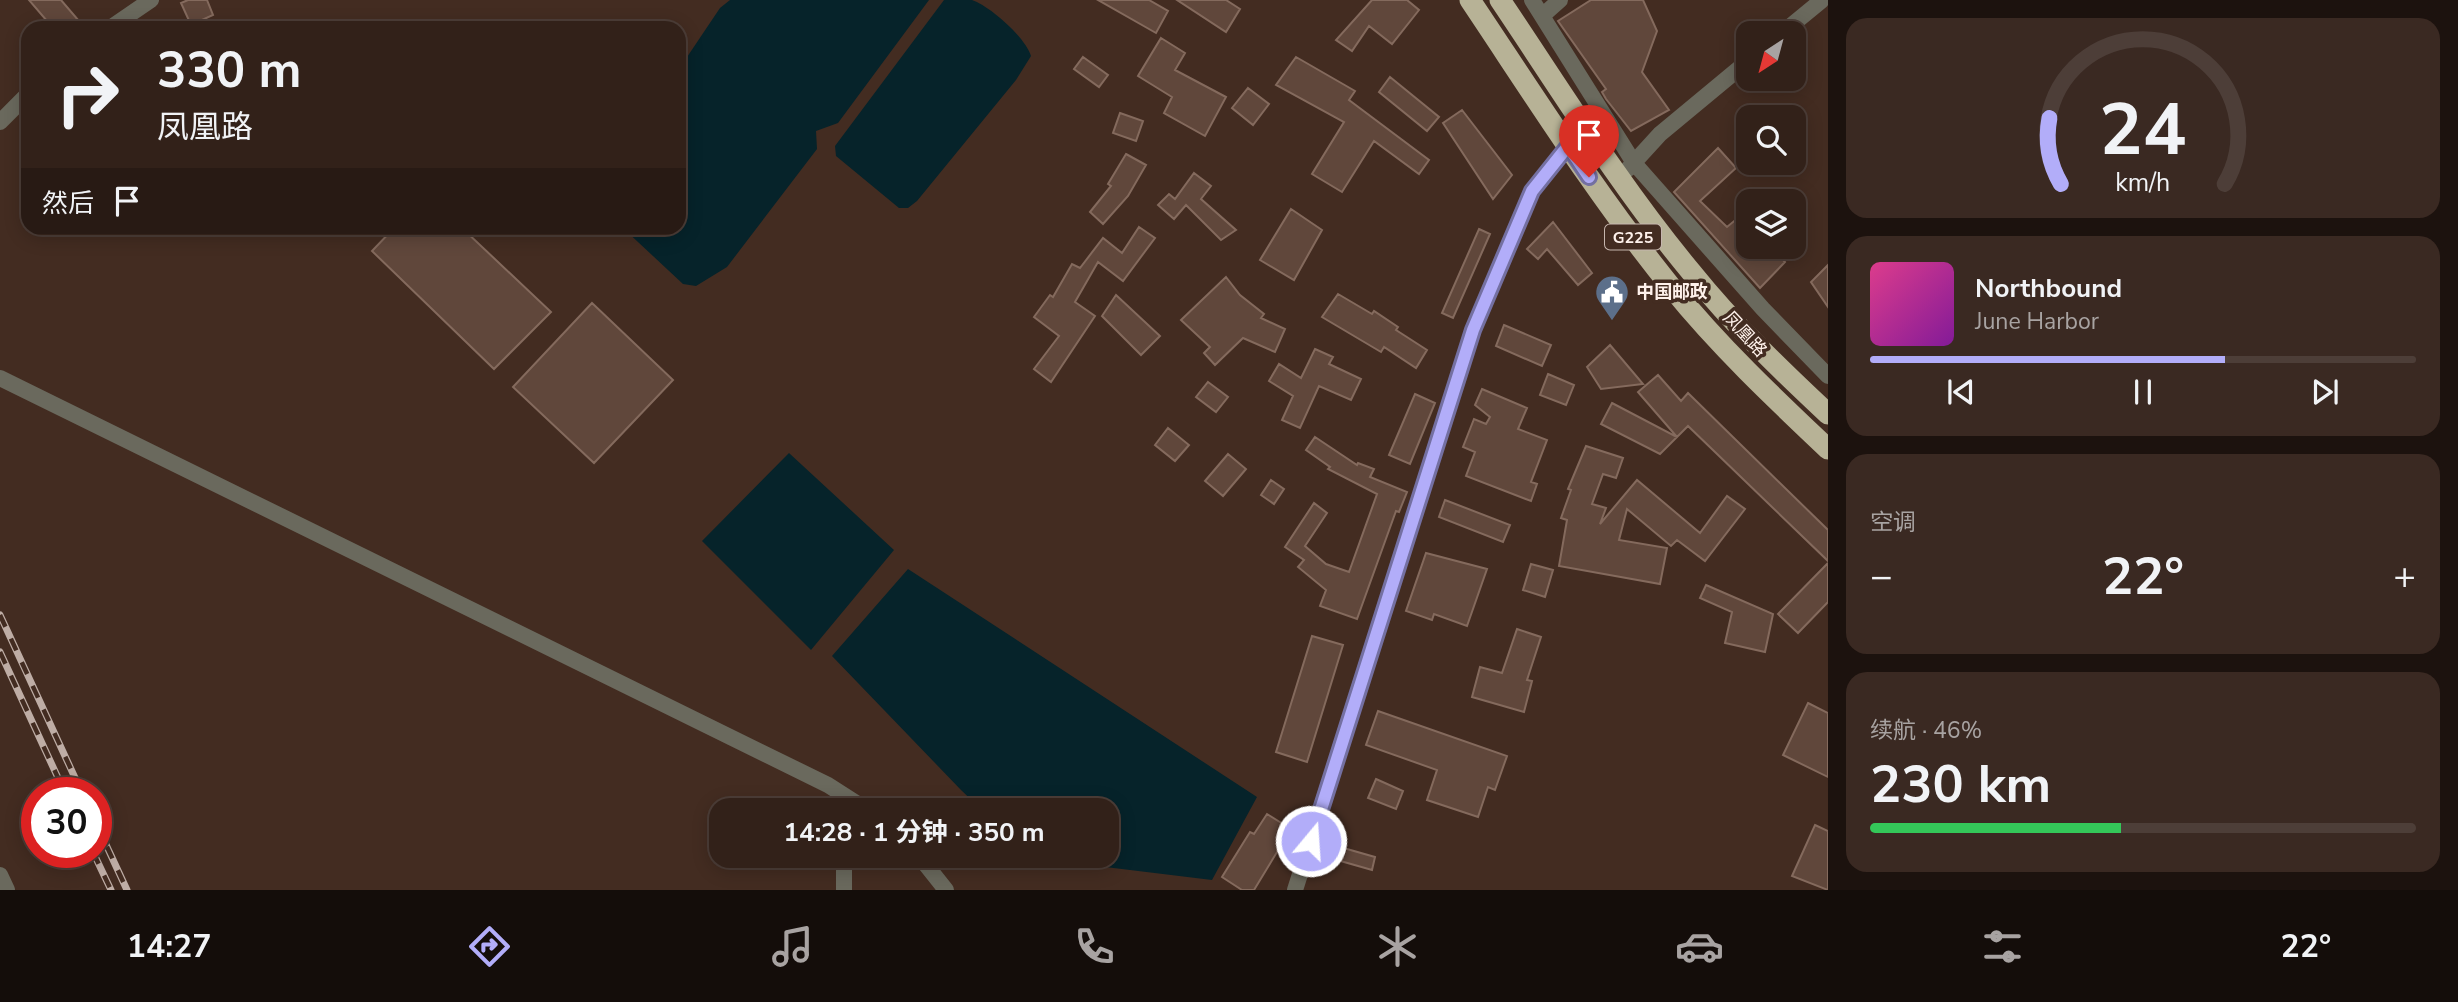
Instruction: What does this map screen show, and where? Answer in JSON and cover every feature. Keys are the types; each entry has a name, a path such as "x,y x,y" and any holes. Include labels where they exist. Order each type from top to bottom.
{"highway":[{"name":"凤凰路","path":"1470,0 1599,193 1673,290 1761,385 1828,449"},
{"name":"凤凰路","path":"1500,0 1627,171 1692,274 1779,368 1827,410"}],"street":[{"path":"120,21 151,0"},
{"path":"1532,0 1627,171 1828,376"},
{"path":"1542,16 1560,0"},
{"path":"1797,21 1821,1"},
{"path":"1627,171 1660,134 1736,71"},
{"path":"0,122 21,101"},
{"path":"1295,890 1473,330 1532,191 1568,146"},
{"path":"0,378 834,798"},
{"path":"844,868 844,890"},
{"path":"929,868 946,890"},
{"path":"0,875 7,890"}],"water":[{"path":"730,0 929,0 838,123 816,131 817,149 727,267 696,286 683,284 630,235 686,235 686,59 720,8"},
{"path":"944,0 972,0 979,3 1015,32 1031,56 1016,80 917,201 908,208 899,208 836,156 835,146"},
{"path":"789,453 894,550 811,650 702,541"},
{"path":"908,569 1257,797 1212,880 1114,868 1119,868 1119,798 969,798 832,656"}],"building":[{"path":"29,0 61,0 79,21 47,21"},
{"path":"188,0 207,0 213,15 200,21 189,21 181,3"},
{"path":"1098,0 1149,0 1168,11 1156,33"},
{"path":"1177,0 1226,0 1240,9 1226,32"},
{"path":"1372,0 1407,0 1419,10 1392,44 1369,26 1352,51 1336,40"},
{"path":"1591,0 1643,0 1657,31 1642,72 1669,110 1631,131 1606,99 1602,92 1606,89 1558,21"},
{"path":"1161,38 1185,53 1175,70 1226,97 1205,136 1164,113 1172,97 1138,76"},
{"path":"1083,57 1108,75 1099,87 1074,69"},
{"path":"1296,57 1355,91 1349,100 1429,160 1419,174 1374,141 1342,192 1312,174 1344,122 1276,85"},
{"path":"1390,77 1439,117 1427,131 1379,92"},
{"path":"1248,88 1269,104 1253,125 1232,108"},
{"path":"1462,110 1512,175 1493,199 1443,123"},
{"path":"1120,113 1143,121 1136,141 1113,133"},
{"path":"1718,148 1736,168 1700,201 1727,227 1736,220 1736,259 1782,259 1785,262 1760,288 1674,192"},
{"path":"1126,154 1146,165 1128,196 1103,224 1090,212 1111,186 1108,184"},
{"path":"1194,173 1211,186 1201,199 1236,230 1221,240 1186,205 1174,219 1158,205 1169,194 1175,199"},
{"path":"1291,209 1322,230 1294,280 1260,260"},
{"path":"1553,222 1592,273 1578,285 1547,249 1538,259 1527,249"},
{"path":"1139,227 1155,238 1123,281 1098,262 1075,302 1095,316 1051,382 1034,369 1059,336 1034,317 1050,295 1053,297 1072,264 1080,268 1103,238 1122,253"},
{"path":"1479,229 1490,234 1453,318 1442,313"},
{"path":"387,235 469,235 551,312 494,369 372,251"},
{"path":"1828,265 1828,307 1811,282"},
{"path":"1226,277 1240,295 1264,314 1261,318 1285,329 1275,352 1243,338 1215,365 1204,353 1210,347 1181,320"},
{"path":"1338,294 1372,314 1374,311 1398,327 1396,330 1427,350 1416,368 1384,347 1381,352 1322,317"},
{"path":"1116,295 1160,336 1141,355 1102,316"},
{"path":"592,303 673,380 594,463 513,387"},
{"path":"1504,325 1551,345 1542,366 1496,346"},
{"path":"1610,345 1643,384 1601,389 1587,367"},
{"path":"1315,349 1333,357 1329,364 1361,379 1351,400 1319,386 1300,428 1282,420 1293,396 1269,381 1279,364 1301,378"},
{"path":"1548,374 1574,385 1566,405 1540,395"},
{"path":"1658,375 1681,401 1688,393 1828,530 1828,561 1688,426 1677,437 1638,392"},
{"path":"1208,382 1228,397 1216,412 1196,397"},
{"path":"1482,389 1527,408 1518,429 1547,440 1531,482 1537,484 1531,501 1466,476 1475,452 1463,447 1474,419 1486,424 1490,417 1475,405"},
{"path":"1415,394 1435,403 1410,464 1389,455"},
{"path":"1612,403 1677,437 1660,454 1601,424"},
{"path":"1168,428 1189,445 1175,461 1155,445"},
{"path":"1315,437 1357,465 1358,463 1374,469 1370,477 1407,492 1399,512 1396,511 1357,619 1320,606 1326,590 1298,567 1304,560 1285,547 1314,503 1327,513 1305,546 1326,564 1349,572 1377,494 1328,469 1330,467 1306,450"},
{"path":"1586,446 1623,458 1616,478 1603,474 1592,504 1606,508 1600,524 1637,480 1700,533 1727,496 1745,509 1705,561 1677,540 1671,546 1627,509 1619,540 1667,548 1660,584 1559,566 1567,520 1561,518 1571,490 1568,489"},
{"path":"1228,454 1246,469 1223,496 1205,481"},
{"path":"1271,480 1284,489 1274,504 1261,495"},
{"path":"1445,500 1510,525 1503,542 1439,517"},
{"path":"1426,553 1487,569 1467,626 1434,614 1432,620 1406,611"},
{"path":"1828,563 1828,602 1798,633 1778,614"},
{"path":"1531,564 1553,570 1545,597 1523,590"},
{"path":"1706,585 1773,614 1765,652 1725,643 1732,612 1700,598"},
{"path":"1517,629 1541,637 1527,680 1532,681 1524,712 1472,697 1480,667 1502,673"},
{"path":"1312,636 1343,645 1307,762 1276,752"},
{"path":"1808,703 1828,713 1828,777 1783,755"},
{"path":"1378,711 1507,756 1495,790 1488,787 1478,817 1427,800 1437,770 1366,745"},
{"path":"1376,779 1403,791 1396,809 1368,798"},
{"path":"1267,814 1291,829 1254,890 1242,890 1222,877 1250,832 1254,834"},
{"path":"1815,825 1828,831 1828,890 1792,876"},
{"path":"1340,847 1375,857 1372,870 1337,860"}],"railway":[{"path":"0,615 75,777"},
{"path":"0,652 58,777"},
{"path":"112,858 127,890"},
{"path":"101,868 111,890"}],"place":[{"name":"中国邮政","path":"1612,322"}],"route":[{"path":"1311,841 1473,330 1532,191 1568,146 1589,177"}]}
